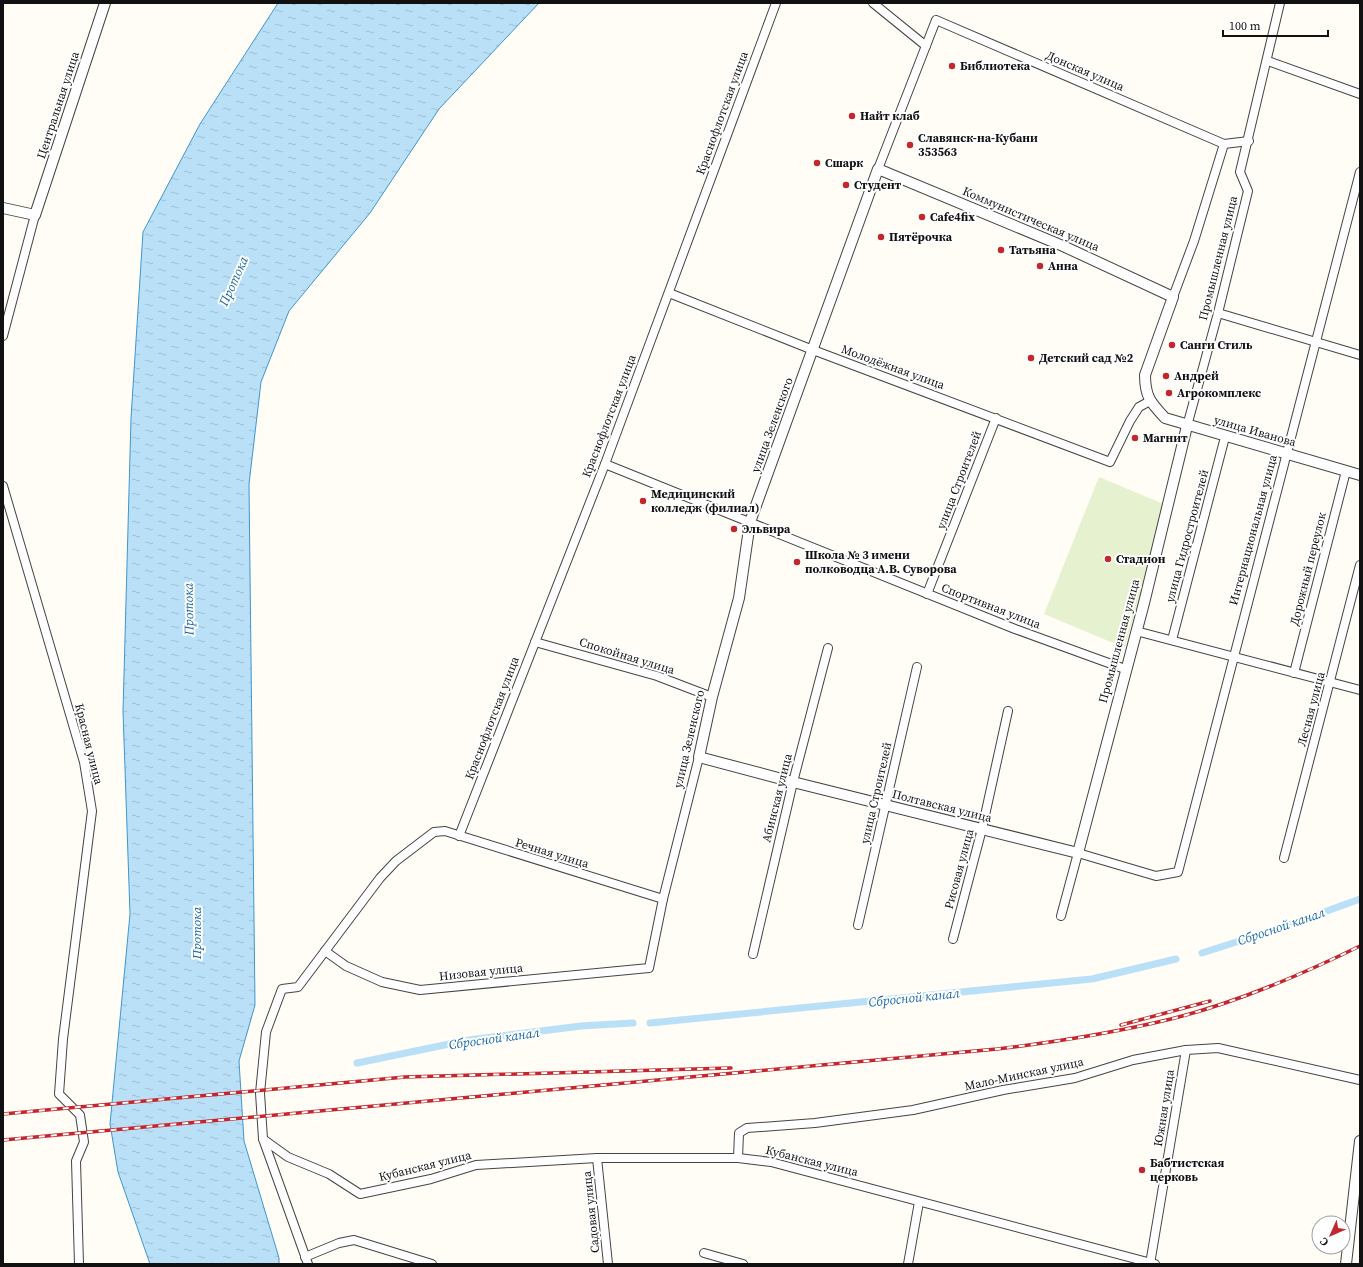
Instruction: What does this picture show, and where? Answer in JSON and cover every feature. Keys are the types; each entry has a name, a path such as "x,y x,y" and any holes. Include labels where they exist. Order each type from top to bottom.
{"street":[{"name":"Центральная улица","path":"35,215 105,3"},
{"name":"Краснофлотская улица","path":"459,836 605,464 776,3"},
{"path":"873,3 926,46"},
{"name":"Промышленная улица","path":"1061,916 1136,631 1248,191 1240,172 1268,61 1280,3"},
{"name":"улица Зеленского","path":"649,968 663,899 699,757 712,697 739,598 750,522 878,169 936,20"},
{"name":"Донская улица","path":"936,20 1224,144"},
{"path":"1268,61 1360,94"},
{"path":"1224,144 1249,141"},
{"name":"Промышленная улица","path":"1150,401 1145,385 1145,376 1194,240 1224,144"},
{"name":"Коммунистическая улица","path":"878,169 1063,246 1173,297"},
{"name":"Интернациональная улица","path":"1178,872 1360,172"},
{"path":"3,208 35,215 3,336"},
{"name":"Молодёжная улица","path":"668,293 813,350 1110,462 1130,421 1139,407 1150,401"},
{"path":"1218,313 1360,355"},
{"name":"улица Иванова","path":"1150,401 1165,418 1187,426 1360,475"},
{"name":"улица Строителей","path":"927,594 996,418"},
{"name":"улица Гидростроителей","path":"1172,640 1225,437"},
{"name":"Спортивная улица","path":"605,464 1015,629 1125,669"},
{"name":"Дорожный переулок","path":"1294,673 1346,471"},
{"name":"Красная улица","path":"3,486 84,762 92,811 63,1039 60,1094 80,1115 84,1142 76,1161 79,1264"},
{"name":"Лесная улица","path":"1284,858 1360,565"},
{"path":"1136,631 1360,690"},
{"name":"Спокойная улица","path":"535,642 657,676 712,697"},
{"name":"Абинская улица","path":"753,954 793,782 828,648"},
{"name":"улица Строителей","path":"858,925 917,668"},
{"name":"Рисовая улица","path":"953,939 982,829 1008,711"},
{"name":"Полтавская улица","path":"699,757 1078,853 1156,876 1178,872"},
{"name":"Речная улица","path":"325,951 391,867 434,832 445,831 663,899"},
{"path":"325,951 298,987 282,989 266,1032 260,1093 263,1139 307,1260 339,1243 354,1240 432,1264"},
{"name":"Низовая улица","path":"325,951 346,966 382,982 420,990 649,968"},
{"name":"Мало-Минская улица","path":"738,1158 739,1133 747,1128 815,1123 913,1110 1003,1090 1075,1078 1133,1060 1186,1050 1218,1048 1360,1080"},
{"name":"Южная улица","path":"1152,1264 1186,1050"},
{"name":"Кубанская улица","path":"263,1139 288,1157 329,1174 360,1194 431,1179 476,1165 597,1158 738,1158 771,1162 1152,1264"},
{"path":"1346,1264 1360,1141"},
{"name":"Садовая улица","path":"597,1158 608,1264"},
{"path":"908,1264 919,1202"},
{"path":"704,1253 744,1264"}],"green space":[{"name":"Стадион","path":"1099,477 1166,505 1125,648 1044,614"}],"water":[{"name":"Протока","path":"278,3 539,3 439,109 370,213 289,311 261,382 249,484 255,1005 239,1061 244,1141 279,1258 279,1264 150,1264 118,1172 110,1124 130,914 123,711 131,418 143,232 200,124"}],"waterway":[{"name":"Сбросной канал","path":"1202,953 1277,929 1360,899"},
{"name":"Сбросной канал","path":"650,1023 1092,979 1176,959"},
{"name":"Сбросной канал","path":"357,1063 469,1040 581,1026 633,1023"}],"railway":[{"path":"3,1140 997,1049 1084,1037 1171,1019 1219,1005 1243,997 1315,967 1360,946"},
{"path":"1121,1025 1210,1001"},
{"path":"3,1114 405,1077 731,1068"}],"place":[{"name":"Библиотека","path":"952,66"},
{"name":"Найт клаб","path":"852,116"},
{"name":"Славянск-на-Кубани 353563","path":"910,145"},
{"name":"Сшарк","path":"817,163"},
{"name":"Студент","path":"846,185"},
{"name":"Cafe4fix","path":"922,217"},
{"name":"Пятёрочка","path":"881,237"},
{"name":"Татьяна","path":"1001,250"},
{"name":"Анна","path":"1040,266"},
{"name":"Санги Стиль","path":"1172,345"},
{"name":"Детский сад №2","path":"1031,358"},
{"name":"Андрей","path":"1166,376"},
{"name":"Агрокомплекс","path":"1169,393"},
{"name":"Магнит","path":"1135,438"},
{"name":"Медицинский колледж (филиал)","path":"643,501"},
{"name":"Эльвира","path":"734,529"},
{"name":"Стадион","path":"1108,559"},
{"name":"Школа № 3 имени полководца А.В. Суворова","path":"797,562"},
{"name":"Бабтистская церковь","path":"1142,1170"}]}
